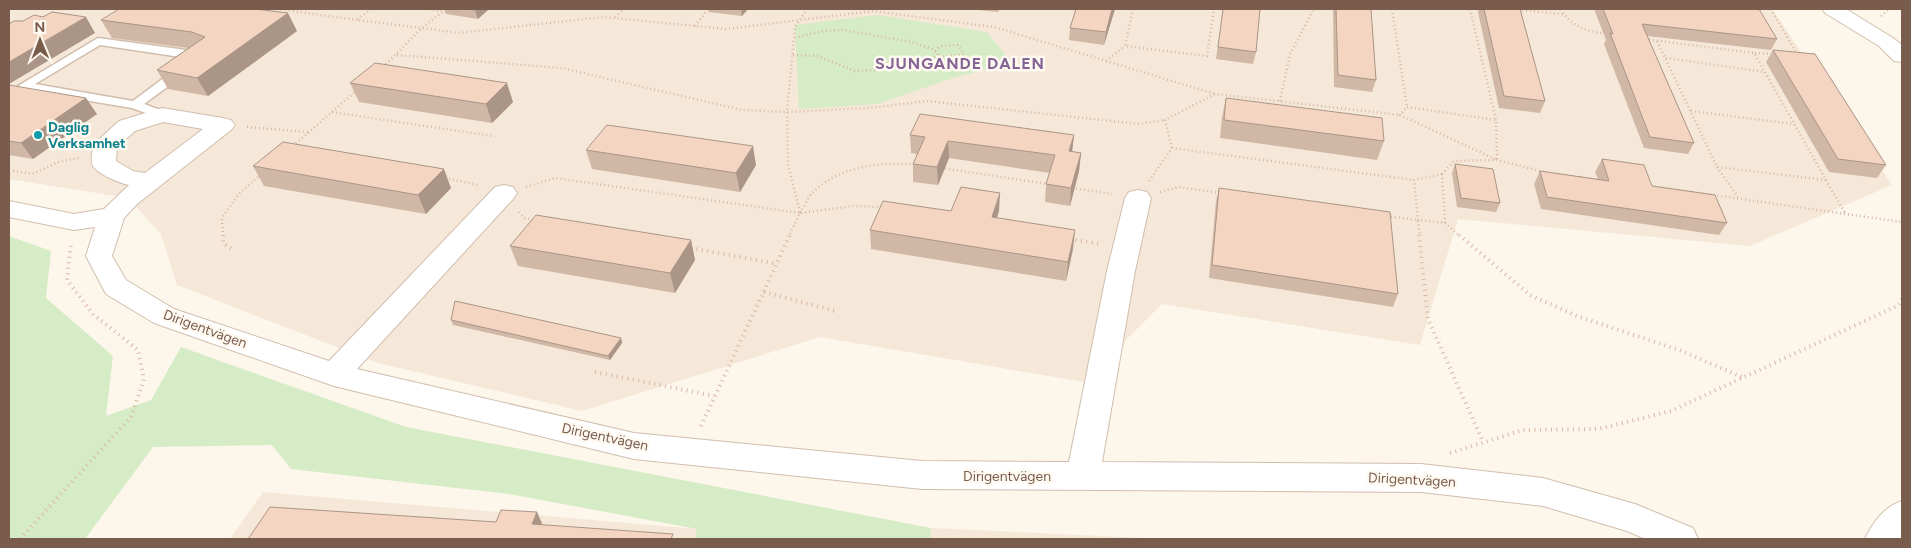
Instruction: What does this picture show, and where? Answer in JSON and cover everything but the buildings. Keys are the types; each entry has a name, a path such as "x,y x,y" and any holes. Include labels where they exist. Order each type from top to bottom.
{"street":[{"path":"1832,9 1886,42 1902,56"},
{"path":"149,181 126,177 104,164 105,145 127,126 162,115 223,125"},
{"name":"Dirigentvägen","path":"223,125 128,198 112,216 99,256 116,287 164,316 334,375 634,446 922,475 1421,478 1543,492 1634,519 1681,539"},
{"path":"334,375 504,193"},
{"path":"1083,476 1126,248 1138,198"},
{"path":"9,209 74,222 112,216"},
{"path":"1882,539 1902,514"}],"lane":[{"path":"135,105 202,56 98,40 24,86 135,105 162,115"}],"path":[{"path":"277,9 459,33 603,16 726,29 883,10 994,27 1215,94 1400,115 1497,160 1532,170 1551,173"},
{"path":"357,20 371,9"},
{"path":"425,9 444,10"},
{"path":"615,18 624,9"},
{"path":"694,26 708,9"},
{"path":"800,213 788,165 787,112 795,28 807,9"},
{"path":"1106,61 1125,46 1132,9"},
{"path":"1125,46 1207,56 1214,9"},
{"path":"1280,101 1290,54 1314,9"},
{"path":"1392,9 1407,107 1400,115"},
{"path":"1470,9 1496,120 1497,160"},
{"path":"1510,9 1563,14"},
{"path":"1561,9 1567,22 1587,32 1613,35"},
{"path":"1771,9 1798,56 1789,56"},
{"path":"382,68 422,28 444,10"},
{"path":"794,38 840,30 894,38 935,51 938,54 936,57"},
{"path":"1639,38 1780,55"},
{"path":"1657,40 1717,167 1738,198"},
{"path":"793,54 818,56 855,71 874,70 906,63 930,63 936,57 964,54 958,45 941,46 935,51"},
{"path":"1754,53 1845,214"},
{"path":"396,55 562,68 742,110 787,112 868,108 927,101 1140,124 1165,120 1215,94"},
{"path":"1665,58 1765,72"},
{"path":"286,152 360,86"},
{"path":"1407,107 1496,120"},
{"path":"1690,111 1794,124"},
{"path":"332,112 492,136"},
{"path":"1138,198 1172,148 1165,120"},
{"path":"223,125 309,132"},
{"path":"1172,148 1414,180 1442,174 1454,161 1497,160"},
{"path":"9,170 32,174 61,161 104,154"},
{"path":"690,451 714,396 810,194 836,176 869,165 904,163 924,166"},
{"path":"934,167 1050,185"},
{"path":"1717,167 1826,180"},
{"path":"232,249 223,243 222,218 239,194 266,170"},
{"path":"1442,174 1445,223"},
{"path":"439,177 468,182 504,193 554,178 800,213 872,205 892,209"},
{"path":"1414,180 1428,319 1483,442"},
{"path":"1650,186 1902,222"},
{"path":"1070,188 1138,198 1179,187 1227,194"},
{"path":"504,193 524,218 543,222"},
{"path":"1380,215 1445,223 1530,295 1577,316 1679,350 1742,377"},
{"path":"20,539 131,417 144,379 138,350 93,314 67,280 74,222"},
{"path":"1068,238 1126,248"},
{"path":"690,248 777,264"},
{"path":"764,292 835,311"},
{"path":"1421,478 1455,450 1523,430 1598,429 1671,411 1900,306 1902,299"},
{"path":"596,372 714,396"}],"shaded area":[{"path":"14,9 1772,9 1892,185 1750,246 1458,219 1420,345 1162,304 1084,382 820,337 582,411 378,363 177,285 161,234 128,198 9,179 9,11"},
{"path":"263,492 698,529 695,539 230,539"},
{"path":"931,528 1164,539 930,539"}],"green space":[{"path":"878,15 987,32 1012,63 953,78 877,104 799,109 795,25"},
{"path":"9,236 51,251 46,298 113,356 106,416 151,400 181,347 406,427 931,528 930,539 695,539 697,529 509,494 291,469 272,445 153,447 85,539 9,539"}],"place":[{"name":"Daglig Verksamhet","path":"38,135"}],"district":[{"name":"SJUNGANDE DALEN","path":"960,63"}]}
